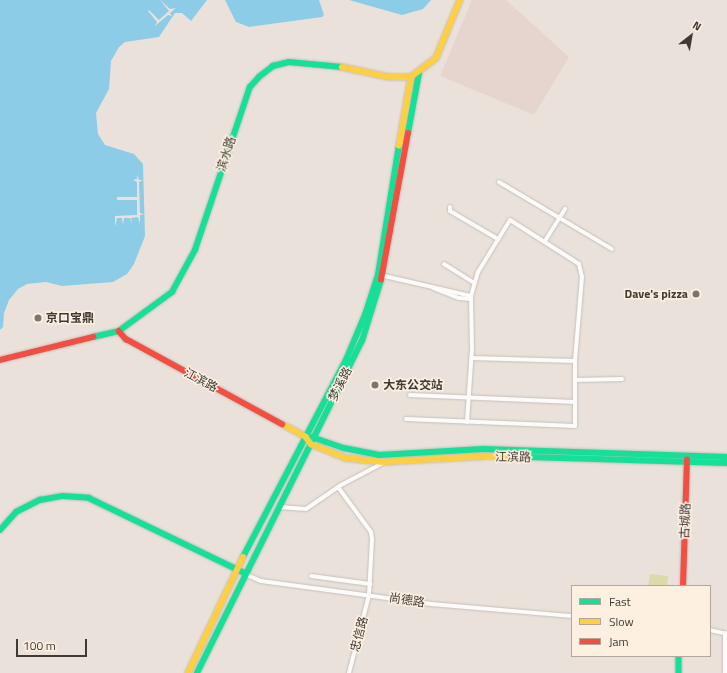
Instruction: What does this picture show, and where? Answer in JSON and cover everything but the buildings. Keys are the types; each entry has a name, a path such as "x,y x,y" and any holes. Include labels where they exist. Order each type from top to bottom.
{"main road":[{"name":"滨水路","path":"0,360 119,331 146,314 172,292 185,270 202,230 250,87 259,77 273,66 289,62 336,66 389,77 411,77 419,73 436,58 460,0"},
{"name":"梦溪路","path":"197,673 244,574 279,508 362,341 380,275 419,73"},
{"name":"梦溪路","path":"188,673 236,570 306,437 355,339 380,275 411,77"},
{"name":"江滨路","path":"119,331 126,339 306,437 311,444 345,458 387,462 488,456 727,463"},
{"name":"江滨路","path":"306,437 314,436 344,448 379,455 483,449 727,457"},
{"name":"古城路","path":"683,585 688,455"},
{"path":"0,530 16,512 40,500 63,496 89,498 244,574"},
{"path":"679,657 679,673"}],"street":[{"path":"499,182 612,250"},
{"path":"450,207 450,211 498,239"},
{"path":"545,242 566,209"},
{"path":"406,419 466,422 575,426 575,361 582,277 579,264 510,220 474,283 471,298 471,358 466,422"},
{"path":"444,264 474,283"},
{"path":"380,275 432,288 459,298 471,298"},
{"path":"471,358 575,361"},
{"path":"575,380 622,379"},
{"path":"410,395 575,402"},
{"path":"279,508 306,510 338,487 387,462"},
{"name":"忠信路","path":"338,487 371,532 369,595 349,673"},
{"name":"尚德路","path":"244,574 261,581 369,595 571,616"},
{"path":"311,576 370,584"},
{"path":"711,630 726,634 725,673"}],"shaded area":[{"path":"472,0 506,0 569,57 534,115 440,76"}],"green space":[{"path":"650,574 668,576 667,585 648,585"}],"water":[{"path":"0,0 207,0 191,21 182,13 175,13 159,37 125,42 119,47 111,61 109,89 96,113 98,134 105,145 134,154 143,164 145,236 134,264 127,274 113,282 62,286 46,282 27,284 18,289 9,300 4,313 3,327 0,330"},
{"path":"225,0 319,0 324,15 322,17 249,27 236,22"},
{"path":"349,0 431,0 423,9 402,15"}],"pier":[{"path":"160,0 170,9 176,8 170,13 172,16 168,15 155,26 157,22 148,11 149,10 159,20 169,11"},
{"path":"137,175 139,180 143,180 139,182 140,213 144,214 140,215 140,224 138,217 131,218 132,224 130,218 124,218 123,225 122,218 117,218 115,227 115,216 137,215 137,200 117,200 117,197 137,197 137,182 133,180 137,179"}],"traffic: fast":[{"path":"93,337 119,331 172,292 195,250 250,87 259,77 273,66 289,62 342,67"},
{"path":"408,133 419,73"},
{"path":"243,557 346,360 365,315 378,275 399,146"},
{"path":"197,673 362,341 381,280"},
{"path":"312,437 344,448 379,455 483,449 727,457"},
{"path":"529,457 727,463"},
{"path":"0,530 16,512 40,500 63,496 89,498 245,573"},
{"path":"679,657 679,673"}],"traffic: slow":[{"path":"342,67 389,77 411,77 436,58 460,0"},
{"path":"399,146 411,77"},
{"path":"282,424 306,437 311,444 345,458 383,462 488,456 529,457"},
{"path":"188,673 243,557"}],"traffic: jam":[{"path":"381,280 408,133"},
{"path":"119,331 126,339 282,424"},
{"path":"0,360 93,337"},
{"path":"683,585 687,460"}],"place":[{"name":"Dave's pizza","path":"696,294"},
{"name":"京口宝鼎","path":"38,318"},
{"name":"大东公交站","path":"375,385"}]}
